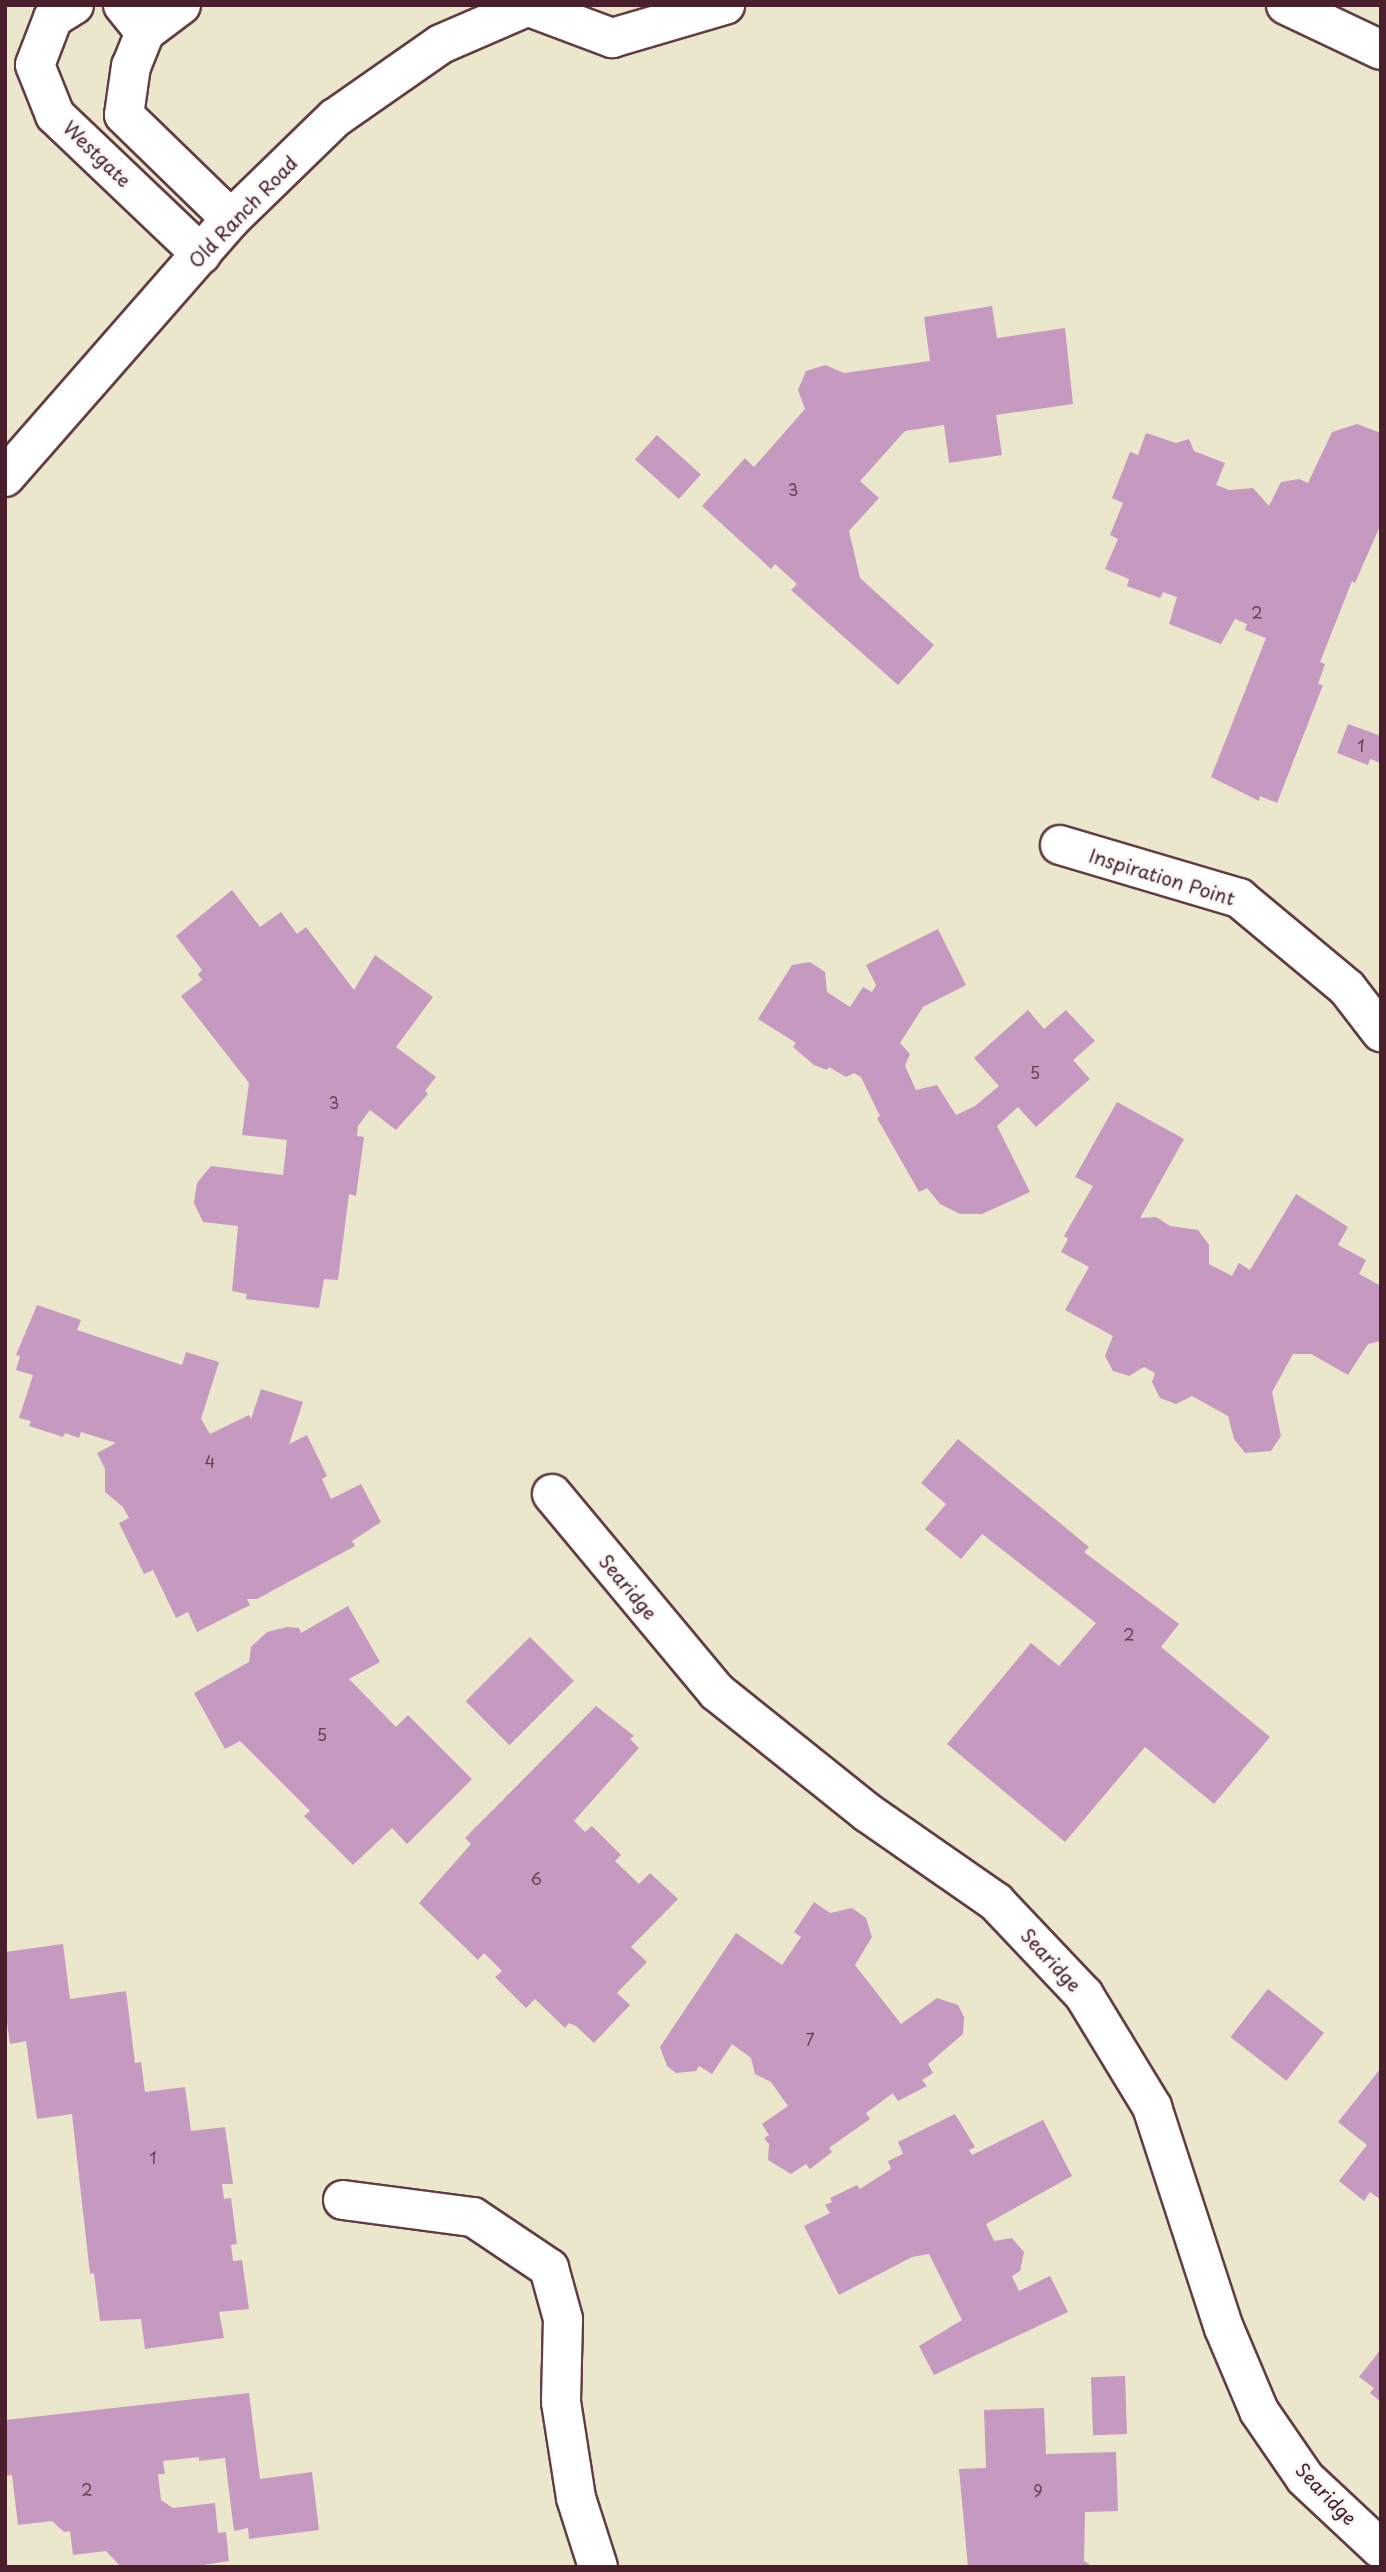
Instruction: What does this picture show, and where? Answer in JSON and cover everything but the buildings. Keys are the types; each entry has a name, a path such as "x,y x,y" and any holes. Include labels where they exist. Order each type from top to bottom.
{"street":[{"name":"Westgate","path":"74,5 53,18 35,65 55,114 201,254"},
{"path":"181,5 134,18 124,115 231,219"},
{"name":"Old Ranch Road","path":"5,477 231,219 335,118 441,44 530,6 612,38 725,5"},
{"path":"1286,5 1381,50"},
{"name":"Inspiration Point","path":"1060,845 1239,898 1347,988 1381,1032"},
{"name":"Searidge","path":"552,1494 716,1692 868,1813 996,1902 1084,1996 1153,2107 1224,2328 1259,2411 1305,2478 1381,2549"},
{"path":"343,2200 473,2217 549,2268 563,2319 561,2402 576,2498 598,2567"}]}
